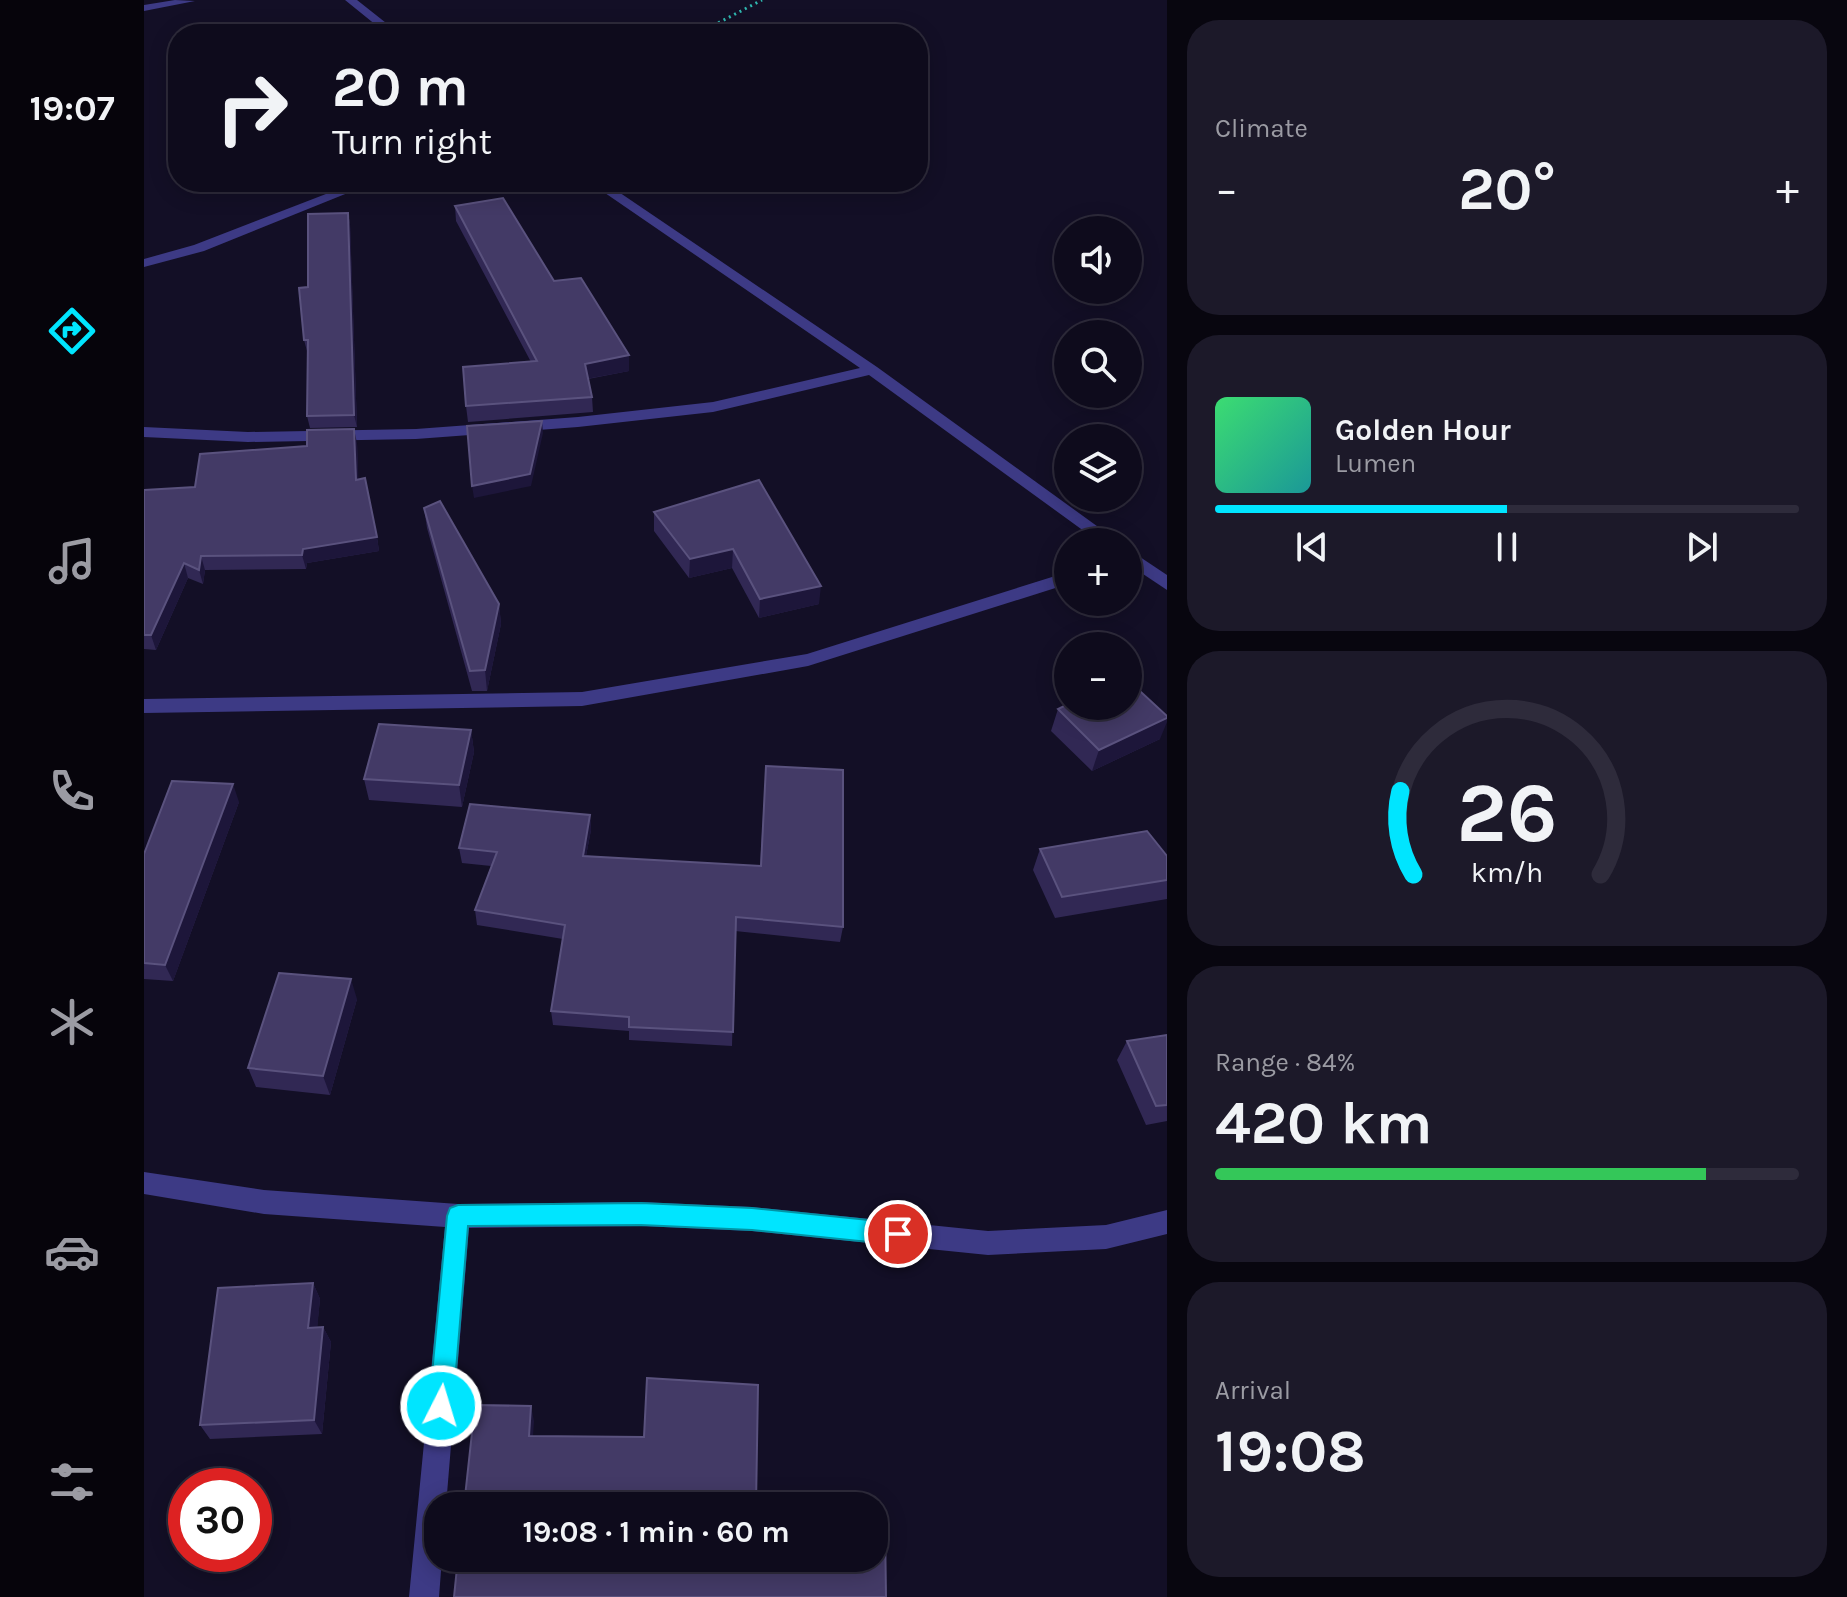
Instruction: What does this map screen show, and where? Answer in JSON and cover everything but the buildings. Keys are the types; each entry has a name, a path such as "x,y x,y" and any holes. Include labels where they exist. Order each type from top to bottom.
{"street":[{"path":"350,0 381,24"},
{"path":"144,8 190,1"},
{"path":"144,263 199,248 343,192"},
{"path":"610,192 872,370 1091,528"},
{"path":"144,432 248,437 386,434 578,422 713,407 872,370"},
{"path":"1142,566 1167,584"},
{"path":"144,706 582,699 808,660 1054,582"},
{"path":"144,1183 264,1202 458,1216 641,1214 752,1219 988,1243 1106,1237 1167,1222"},
{"path":"424,1597 458,1216"}],"path":[{"path":"716,24 762,0"}],"route":[{"path":"441,1406 458,1216 641,1214 752,1219 898,1234"}]}
